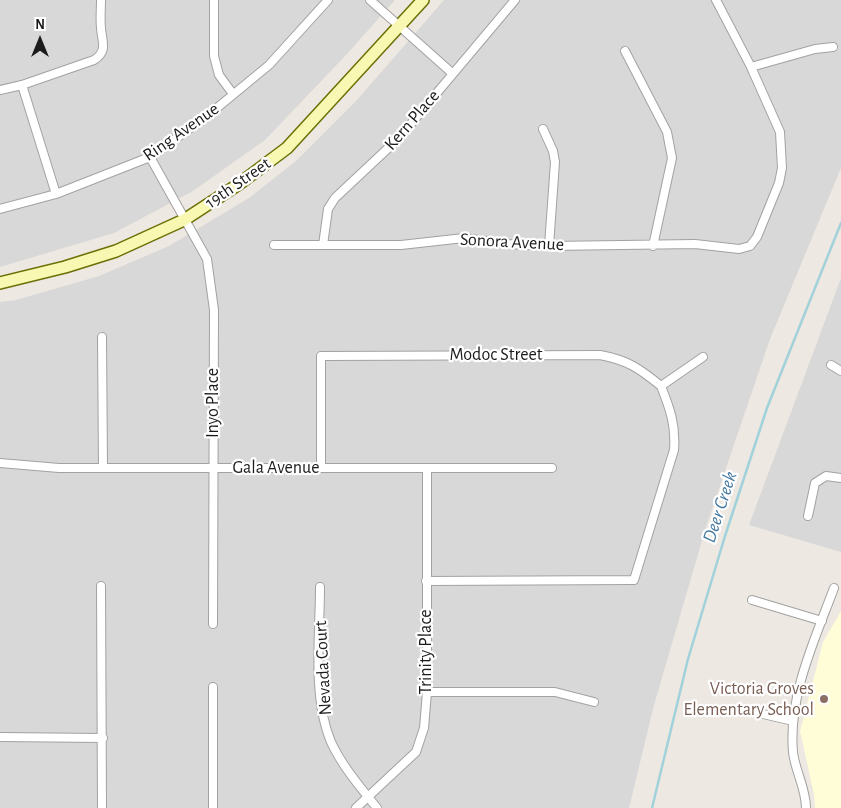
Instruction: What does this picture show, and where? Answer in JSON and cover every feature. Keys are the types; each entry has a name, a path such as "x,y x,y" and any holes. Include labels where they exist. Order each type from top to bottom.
{"street":[{"path":"0,90 22,85 94,60 101,55 104,46 101,31 101,0"},
{"path":"214,0 214,56 219,75 233,94"},
{"name":"Ring Avenue","path":"0,209 56,194 150,157 206,117 269,64 328,0"},
{"path":"370,0 452,74"},
{"name":"19th Street","path":"0,283 65,267 116,251 184,220 240,184 287,148 423,0"},
{"name":"Kern Place","path":"323,245 328,208 335,198 398,138 515,0"},
{"path":"716,0 751,68 815,49 834,47"},
{"path":"625,51 667,132 672,158 653,246"},
{"name":"Sonora Avenue","path":"274,245 402,245 464,238 506,244 549,246 695,244 739,249 750,246 757,237 782,168 780,132 751,68"},
{"path":"22,85 56,194"},
{"path":"543,130 553,151 555,162 549,246"},
{"name":"Inyo Place","path":"150,157 207,259 212,286 214,310 212,624"},
{"path":"102,337 103,468"},
{"name":"Modoc Street","path":"321,468 321,356 600,355 622,359 637,367 661,386"},
{"path":"426,581 634,580 674,450 676,433 674,417 661,386 702,357"},
{"path":"832,365 841,371"},
{"name":"Gala Avenue","path":"0,462 59,468 552,468"},
{"name":"Trinity Place","path":"356,808 416,752 424,728 427,692 427,469"},
{"path":"808,516 813,488 820,479 826,476 841,478"},
{"path":"101,586 102,808"},
{"name":"Nevada Court","path":"320,587 320,699 322,713 338,756 377,808"},
{"path":"806,808 806,797 794,754 793,721 803,679 834,588"},
{"path":"752,600 822,621"},
{"path":"213,687 214,808"},
{"path":"427,692 555,692 594,702"},
{"path":"746,710 793,721"},
{"path":"0,737 103,738"}],"shaded area":[{"path":"0,0 395,0 347,54 265,140 193,191 114,233 0,267"},
{"path":"444,0 841,0 841,168 770,339 706,527 654,705 629,808 0,808 0,302 16,300 99,276 169,246 249,198 296,161 357,100"},
{"path":"841,278 841,552 749,525"},
{"name":"Victoria Groves Elementary School","path":"841,611 841,808 815,808 814,795 800,731 823,642"}],"waterway":[{"name":"Deer Creek","path":"652,808 688,659 725,536 767,408 841,223"}],"place":[{"name":"Victoria Groves Elementary School","path":"824,699"}]}
